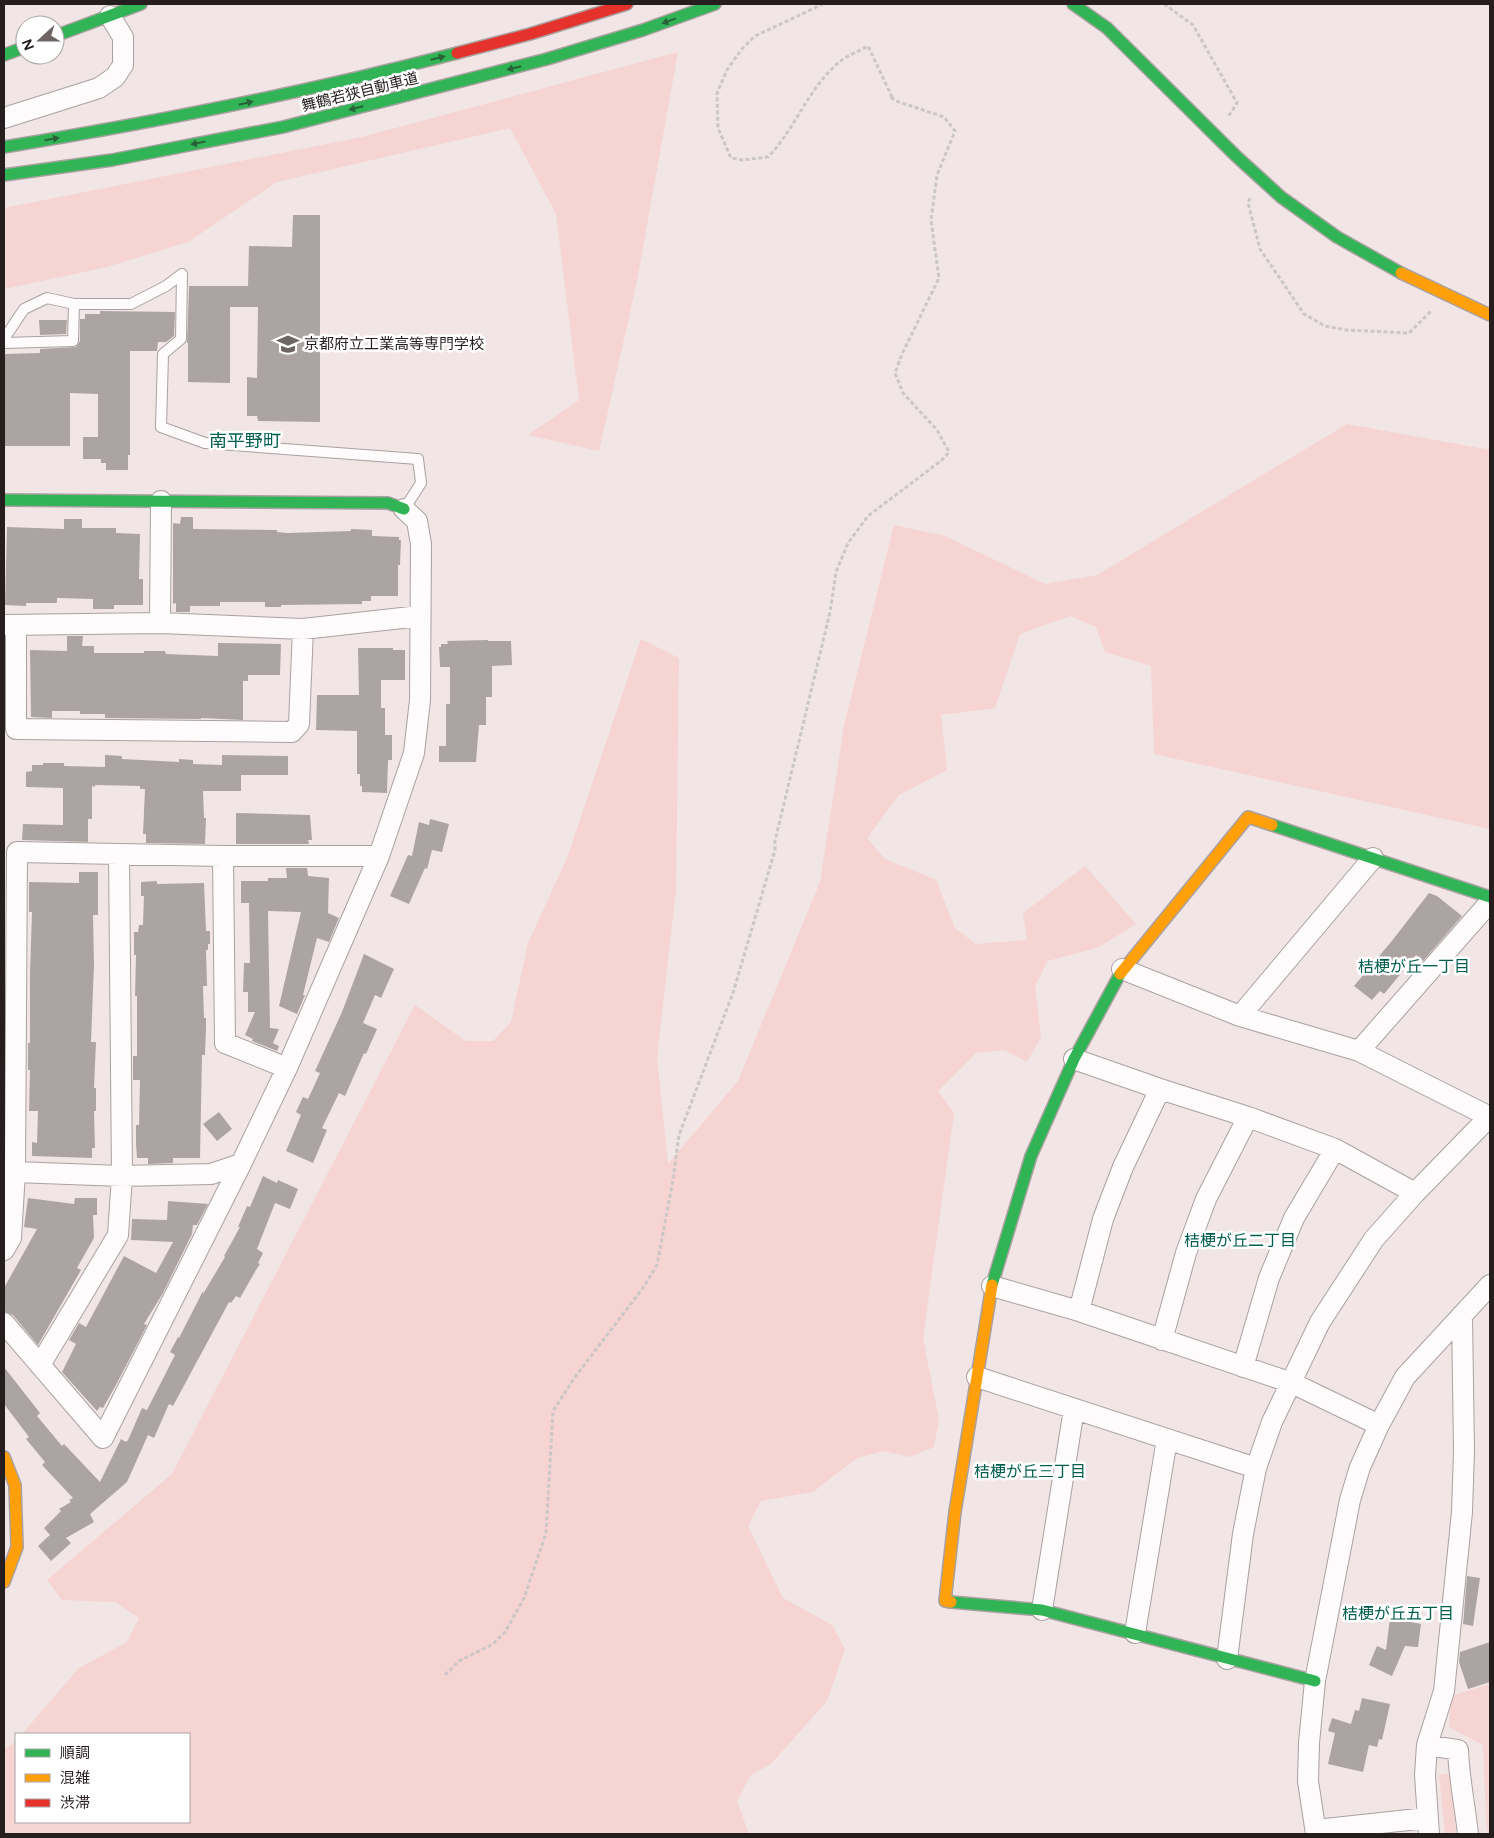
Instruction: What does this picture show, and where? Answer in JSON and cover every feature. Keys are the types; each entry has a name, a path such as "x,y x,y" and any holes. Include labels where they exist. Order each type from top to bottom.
{"main road":[{"path":"65,32 141,4"},
{"name":"舞鶴若狭自動車道","path":"4,147 109,130 237,105 498,43 627,4"},
{"name":"舞鶴若狭自動車道","path":"4,175 112,160 283,127 547,60 643,30 715,4"},
{"path":"1073,4 1106,27 1256,176 1316,225 1379,262 1490,315"},
{"path":"4,500 388,503 404,509"},
{"path":"1315,1681 1042,1610 945,1601 955,1512 992,1286 1031,1156 1074,1059 1122,969 1248,817 1490,897"},
{"path":"4,1457 15,1485 18,1547 4,1582"}],"street":[{"path":"4,118 99,88 115,77 123,65 124,37 110,16"},
{"path":"160,623 161,501"},
{"path":"4,1323 103,1438 286,1068 379,856 414,753 420,700 420,536 417,521 404,509"},
{"path":"303,629 299,724 292,732 16,729 10,625 160,623 303,629 420,616"},
{"path":"4,1250 11,1238 10,1173 17,852 223,856 379,856"},
{"path":"40,1365 118,1235 122,1176 119,854"},
{"path":"223,856 225,1043 286,1068"},
{"path":"1240,1016 1373,858"},
{"path":"1359,1051 1490,902"},
{"path":"1122,969 1240,1016 1359,1051 1490,1116 1374,1239 1320,1322 1272,1422 1256,1468 1243,1534 1227,1658"},
{"path":"1074,1059 1248,1117 1335,1149 1416,1194"},
{"path":"1079,1311 1103,1219 1123,1167 1160,1089"},
{"path":"1162,1340 1186,1252 1206,1199 1248,1117"},
{"path":"1243,1367 1269,1278 1283,1244 1294,1218 1335,1149"},
{"path":"10,1173 122,1176 211,1174 240,1164"},
{"path":"1462,1315 1464,1451 1462,1512 1444,1691 1427,1745 1424,1775 1428,1826 1316,1832 1308,1781 1309,1743 1315,1681 1350,1500 1360,1467 1379,1425 1405,1377 1462,1315 1490,1285"},
{"path":"992,1286 1079,1311 1292,1383 1379,1425"},
{"path":"977,1377 1256,1468"},
{"path":"1042,1610 1074,1409"},
{"path":"1135,1633 1167,1439"},
{"path":"1427,1745 1458,1750 1460,1781 1466,1807 1468,1834"}],"lane":[{"path":"4,341 24,309 47,298 74,304 131,304 166,286 182,274 181,338 163,354 161,427 205,443 418,459 421,483 404,509"},
{"path":"4,341 73,341 74,304"}],"path":[{"path":"445,1675 459,1660 493,1644 505,1632 524,1598 546,1533 553,1411 575,1376 643,1288 657,1265 673,1180 679,1135 733,992 775,850 775,841 830,612 836,572 848,543 868,516 942,460 949,452 937,430 903,393 895,373 902,354 939,278 931,220 938,174 955,131 944,117 899,102 890,97 892,98 868,46 839,62 822,79 778,146 768,157 742,160 731,158 718,128 717,93 727,70 742,50 755,36 823,4"},
{"path":"1164,4 1193,25 1237,103 1216,137"},
{"path":"1256,176 1248,203 1260,248 1304,314 1324,326 1346,330 1409,333 1447,296"}],"shaded area":[{"path":"678,52 637,281 599,451 528,435 579,400 556,214 510,128 277,182 188,242 107,267 4,289 4,208 362,137"},
{"path":"1347,424 1490,450 1490,829 1154,754 1151,666 1105,652 1096,627 1070,616 1020,634 995,708 941,715 947,770 899,795 867,838 885,859 936,880 955,928 976,944 1027,940 1023,913 1085,866 1136,924 1099,947 1048,961 1035,986 1041,1037 1027,1062 1004,1050 976,1053 938,1091 954,1113 923,1338 939,1420 934,1447 910,1457 883,1451 857,1458 813,1492 761,1501 748,1526 783,1598 832,1625 845,1649 827,1701 772,1763 750,1776 737,1801 749,1834 4,1834 4,1749 15,1742 15,1823 190,1823 190,1733 23,1733 79,1668 127,1642 139,1618 116,1602 62,1600 47,1580 172,1474 415,1005 466,1041 493,1041 511,1022 528,943 567,858 641,639 679,658 676,890 657,1057 668,1164 738,1081 820,882 844,726 894,525 945,536 1045,584 1097,575"},
{"path":"1490,1684 1490,1834 1488,1834 1483,1745 1449,1727 1451,1696"},
{"path":"1451,1773 1456,1834 1445,1834 1439,1775"}],"building":[{"path":"293,215 320,215 320,422 258,421 257,416 247,416 247,377 257,378 258,307 230,307 230,383 188,382 189,286 248,286 249,246 292,247"},
{"path":"100,311 175,312 174,336 166,342 158,342 157,351 130,351 130,455 128,455 128,470 106,470 106,463 101,463 101,459 83,459 83,437 98,437 98,394 70,393 70,446 4,446 4,354 40,353 40,349 76,347 80,341 80,319 85,319 85,314 100,314"},
{"path":"39,320 67,320 66,334 40,335"},
{"path":"181,517 193,517 193,529 277,530 277,532 287,533 351,531 351,529 372,530 372,536 399,537 399,540 401,540 400,565 398,565 398,596 371,596 371,601 362,601 362,604 281,605 281,607 265,607 265,602 220,602 220,606 190,606 190,612 176,612 176,603 173,604 173,523 180,524"},
{"path":"64,519 82,519 82,528 116,528 116,533 140,534 139,579 143,579 143,605 114,605 114,609 93,609 93,599 57,598 57,603 26,603 26,606 5,605 7,527 64,529"},
{"path":"67,636 83,636 82,646 94,646 94,653 165,651 166,654 218,656 218,643 281,644 280,675 248,675 248,681 243,681 243,720 105,718 105,714 80,714 80,711 52,711 52,718 31,717 30,650 67,651"},
{"path":"447,641 511,641 512,665 492,666 492,697 486,697 486,725 479,725 476,762 439,762 439,746 446,746 446,704 450,704 450,667 440,667 439,647 441,647 441,644 448,644"},
{"path":"358,648 405,650 405,680 381,680 381,708 385,708 385,735 392,735 392,760 388,760 387,793 362,792 360,774 357,774 357,731 316,730 317,695 359,695"},
{"path":"105,755 122,756 122,759 179,762 179,759 193,760 193,764 222,765 222,755 288,756 288,775 241,775 241,791 203,791 204,818 206,818 205,844 146,843 146,834 143,834 145,789 140,789 140,786 95,785 95,787 92,786 92,819 88,819 88,842 22,840 23,824 63,825 63,788 26,787 26,772 32,771 32,765 64,763 64,766 105,767"},
{"path":"236,813 310,815 312,840 308,840 309,844 236,844"},
{"path":"430,819 449,824 442,852 432,850 427,869 425,868 409,904 390,896 408,855 412,856 419,822 429,825"},
{"path":"286,868 307,868 308,876 329,878 328,913 339,918 329,942 317,938 303,995 305,995 297,1014 279,1006 301,912 268,911 270,1028 279,1029 273,1043 279,1046 277,1051 252,1041 253,1039 245,1035 255,1012 248,1012 248,992 243,992 244,963 250,963 249,903 241,903 241,881 268,881 268,878 287,878"},
{"path":"79,872 98,872 98,915 93,915 94,964 91,1042 96,1042 94,1088 96,1088 96,1111 94,1111 95,1148 92,1148 92,1158 32,1156 32,1142 37,1143 38,1111 29,1111 30,1070 28,1070 28,1043 30,1043 32,912 29,912 29,882 79,883"},
{"path":"157,881 157,884 204,883 206,931 210,931 210,944 208,944 208,950 206,950 207,986 203,986 206,1027 205,1055 202,1055 200,1158 173,1158 173,1163 148,1164 148,1158 137,1158 136,1144 136,1125 139,1125 140,1080 133,1080 133,1056 137,1056 134,932 138,932 139,925 143,925 144,896 141,896 141,882"},
{"path":"1429,893 1437,896 1462,916 1423,961 1416,955 1384,994 1380,991 1372,1000 1354,986"},
{"path":"364,954 394,969 381,998 375,995 363,1023 377,1029 345,1096 339,1093 322,1128 327,1130 313,1163 286,1151 301,1115 296,1112 303,1097 308,1099 320,1073 315,1071 342,1012"},
{"path":"219,1112 232,1129 217,1141 203,1124"},
{"path":"263,1176 277,1183 278,1180 298,1189 290,1209 275,1203 257,1249 263,1253 258,1263 260,1264 240,1298 236,1296 231,1303 229,1302 173,1406 169,1404 154,1438 148,1435 127,1482 90,1514 94,1522 66,1538 71,1543 51,1561 38,1546 50,1535 44,1528 61,1511 59,1509 71,1502 69,1500 73,1498 42,1465 45,1462 26,1439 29,1437 4,1404 4,1367 40,1413 37,1416 62,1446 64,1444 100,1482 121,1439 126,1442 128,1440 142,1408 147,1410 175,1355 170,1352 203,1291 203,1294 225,1257 240,1227 238,1227 247,1206 250,1207"},
{"path":"28,1198 74,1204 75,1198 97,1198 97,1215 93,1215 94,1238 77,1268 81,1270 38,1345 13,1315 4,1311 4,1288 37,1229 24,1227"},
{"path":"168,1201 208,1204 197,1225 193,1225 192,1234 163,1293 144,1324 147,1325 116,1385 103,1408 100,1407 97,1411 62,1372 76,1344 69,1340 79,1323 86,1327 124,1256 156,1273 173,1242 131,1240 132,1219 167,1220"},
{"path":"1467,1576 1480,1578 1473,1626 1463,1624"},
{"path":"1390,1618 1421,1624 1418,1647 1405,1646 1392,1676 1369,1665 1377,1646 1386,1650"},
{"path":"1490,1642 1490,1682 1468,1689 1459,1662 1460,1652"},
{"path":"1362,1698 1390,1704 1382,1740 1379,1739 1377,1747 1369,1745 1363,1772 1328,1764 1335,1733 1328,1731 1332,1718 1351,1724 1355,1710 1359,1711"}],"traffic: fast":[{"path":"65,32 141,4"},
{"path":"4,175 112,160 283,127 547,59 643,30 715,4"},
{"path":"1073,4 1107,28 1236,156 1281,197 1337,237 1401,273"},
{"path":"4,55 15,51"},
{"path":"4,147 232,105 345,81 457,53"},
{"path":"4,500 388,503 404,509"},
{"path":"1272,825 1490,897"},
{"path":"992,1285 1031,1156 1074,1059 1120,974"},
{"path":"951,1602 1042,1610 1315,1681"}],"traffic: slow":[{"path":"1401,273 1490,315"},
{"path":"1120,974 1248,817 1272,825"},
{"path":"951,1602 945,1601 955,1512 992,1285"},
{"path":"4,1457 15,1485 17,1547 4,1582"}],"traffic: jam":[{"path":"457,53 530,34 627,4"}],"place":[{"name":"京都府立工業高等専門学校","path":"288,344"}],"district":[{"name":"南平野町","path":"245,441"},
{"name":"桔梗が丘一丁目","path":"1414,966"},
{"name":"桔梗が丘二丁目","path":"1240,1240"},
{"name":"桔梗が丘三丁目","path":"1030,1471"},
{"name":"桔梗が丘五丁目","path":"1398,1613"}]}
